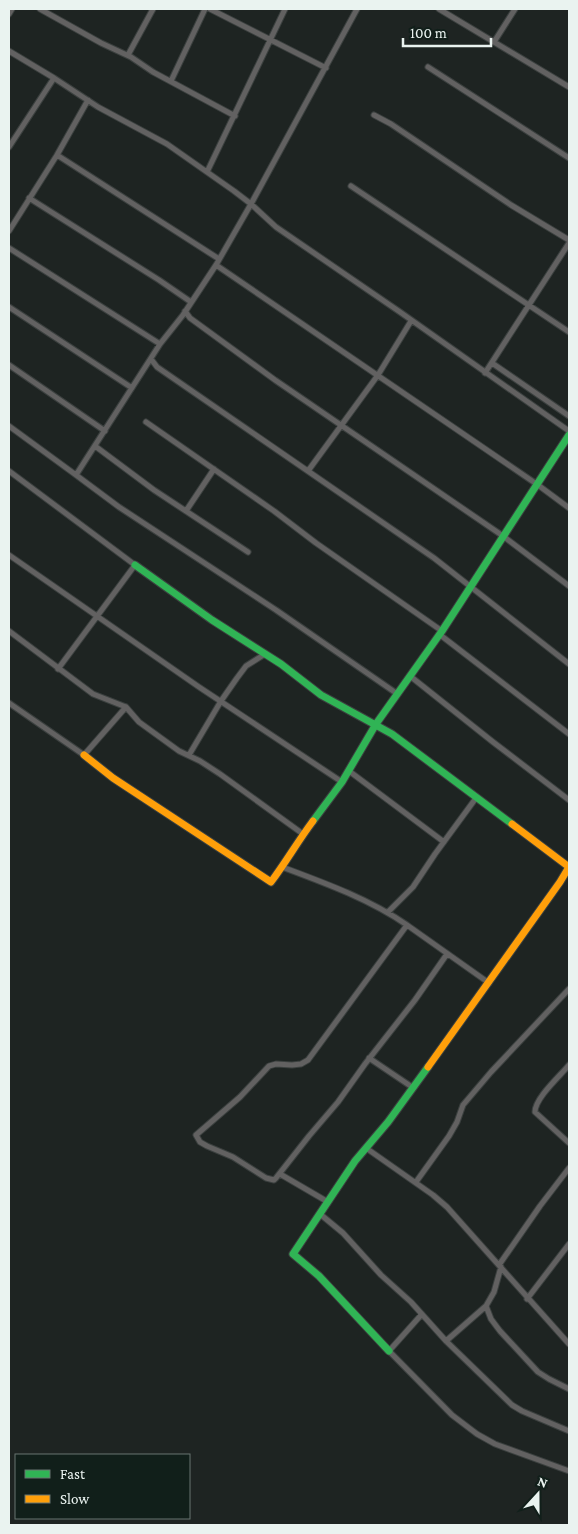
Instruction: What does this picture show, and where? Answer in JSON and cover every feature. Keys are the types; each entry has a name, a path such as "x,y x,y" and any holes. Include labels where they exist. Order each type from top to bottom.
{"street":[{"path":"9,14 12,9"},
{"path":"40,9 101,43 128,55 153,72 235,116"},
{"path":"128,55 153,9"},
{"path":"171,81 205,9"},
{"path":"210,9 217,10 326,68"},
{"path":"207,172 285,9"},
{"path":"76,475 160,344 216,265 357,9"},
{"path":"439,9 569,87"},
{"path":"494,42 515,9"},
{"path":"9,51 98,107 167,144 251,204 276,227 569,431"},
{"path":"428,67 569,158"},
{"path":"9,147 54,78"},
{"path":"9,230 58,156 88,100"},
{"path":"374,115 399,129 511,205 569,241 485,373"},
{"path":"58,156 219,259"},
{"path":"351,186 569,332"},
{"path":"29,198 191,302"},
{"path":"9,248 160,344"},
{"path":"216,265 538,484 569,508"},
{"path":"9,307 132,388"},
{"path":"185,311 190,318 275,380 503,536 569,586"},
{"path":"308,471 378,376 411,321"},
{"path":"151,359 157,367 434,558 569,664"},
{"path":"492,363 569,416"},
{"path":"9,365 104,431"},
{"path":"146,422 274,511 441,632 569,734"},
{"path":"9,426 119,507 276,610 396,694"},
{"path":"9,703 84,755 113,778 271,882 303,834 342,782 376,724 441,632 569,435"},
{"path":"95,446 154,490 248,552"},
{"path":"186,511 214,469"},
{"path":"9,471 134,565 212,620 282,664 321,695 392,734 569,867 489,983 388,1122 355,1161 293,1254 319,1276 452,1415 477,1434 495,1444 569,1471"},
{"path":"9,555 342,782"},
{"path":"58,669 134,565"},
{"path":"9,631 93,694 126,707 139,722 179,751 200,761 220,774 303,834"},
{"path":"189,755 221,701 246,666 265,654"},
{"path":"410,676 569,800"},
{"path":"84,755 126,707"},
{"path":"349,771 444,842"},
{"path":"388,912 413,887 476,798"},
{"path":"282,868 319,880 388,912 489,983"},
{"path":"407,925 308,1060 301,1064 276,1064 269,1066 240,1097 196,1135 200,1142 233,1157 266,1178 274,1180 338,1102 369,1058 415,1000 447,954"},
{"path":"416,1182 449,1136 457,1122 463,1105 491,1072 569,989"},
{"path":"369,1058 412,1087"},
{"path":"569,1065 538,1101 535,1112 569,1143"},
{"path":"366,1148 416,1182 447,1207 569,1344"},
{"path":"446,1341 486,1306 494,1292 500,1266 540,1206 569,1168"},
{"path":"280,1174 328,1202"},
{"path":"320,1214 339,1229 381,1275 512,1405 569,1431"},
{"path":"527,1299 569,1244"},
{"path":"486,1306 491,1319 500,1331 538,1372 569,1389"},
{"path":"389,1351 422,1314"}],"traffic: fast":[{"path":"313,821 342,782 376,724 442,631 569,435"},
{"path":"135,565 212,620 281,664 321,695 392,734 512,824"},
{"path":"389,1351 319,1276 293,1254 355,1161 388,1122 428,1067"}],"traffic: slow":[{"path":"84,755 113,778 271,882 313,821"},
{"path":"428,1067 569,867 512,824"}]}
